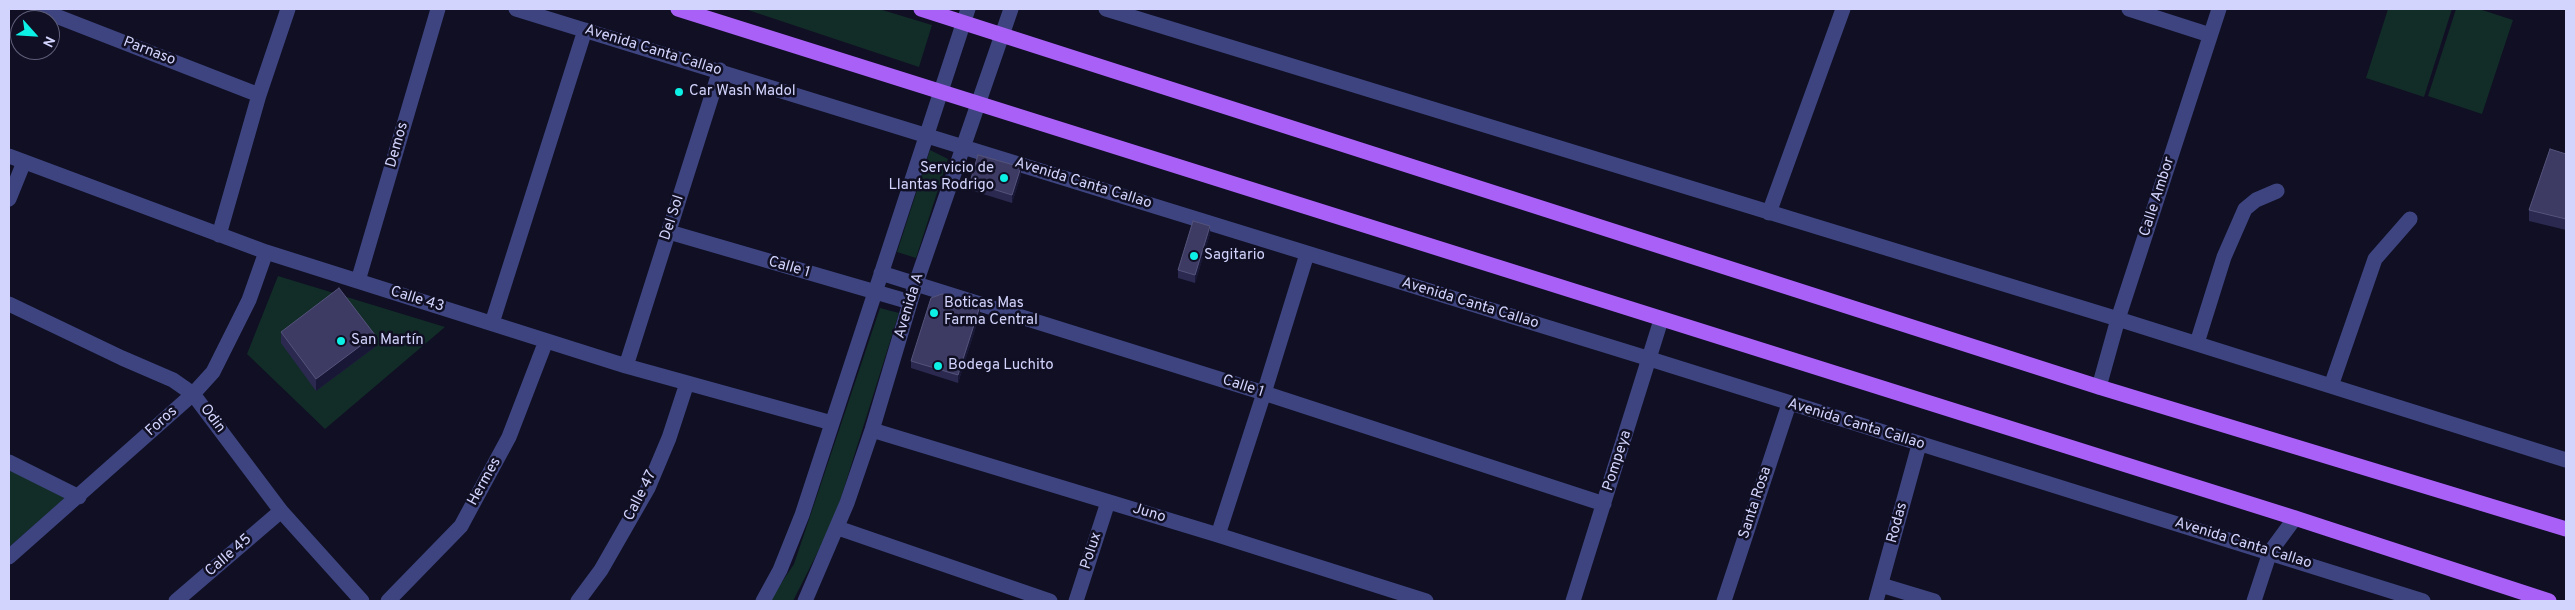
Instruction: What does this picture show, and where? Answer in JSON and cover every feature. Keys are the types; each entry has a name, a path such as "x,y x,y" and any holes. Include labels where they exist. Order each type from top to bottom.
{"main road":[{"path":"678,9 2295,518 2549,601"},
{"path":"920,9 965,16 1002,35 2099,387 2566,529"}],"street":[{"name":"Parnaso","path":"38,9 259,95"},
{"path":"219,235 259,95 288,9"},
{"name":"Demos","path":"358,281 438,9"},
{"name":"Avenida Canta Callao","path":"516,9 720,70 1306,254 2270,552 2401,598 2423,601"},
{"name":"Avenida A","path":"808,600 838,528 872,430 916,283 1011,9"},
{"path":"1109,9 2118,319 2566,460"},
{"path":"1769,213 1843,9"},
{"path":"2129,9 2210,35"},
{"name":"Calle Ambor","path":"2099,387 2118,319 2219,9"},
{"path":"763,601 780,570 802,515 965,16"},
{"path":"492,323 585,30"},
{"name":"Del Sol","path":"626,366 720,70"},
{"name":"Calle 43","path":"9,156 266,252 626,366 832,423"},
{"path":"9,199 24,162"},
{"path":"2197,344 2224,257 2245,209 2256,200 2277,191"},
{"path":"2330,386 2375,259 2410,219"},
{"name":"Calle 1","path":"669,232 910,302"},
{"name":"Foros","path":"9,557 78,498 193,394 213,372 236,330 266,252"},
{"path":"1218,535 1264,394 1306,254"},
{"name":"Calle 1","path":"881,273 1604,504"},
{"name":"Odin","path":"9,304 173,380 193,394 281,511 362,601"},
{"name":"Pompeya","path":"1573,601 1661,320"},
{"name":"Hermes","path":"388,601 461,526 509,437 546,341"},
{"name":"Calle 47","path":"578,601 601,570 648,488 669,438 687,382"},
{"name":"Santa Rosa","path":"1724,601 1789,404"},
{"name":"Juno","path":"872,430 1218,535 1426,601"},
{"name":"Rodas","path":"1876,601 1919,444"},
{"path":"9,462 78,498"},
{"name":"Polux","path":"1076,601 1108,502"},
{"name":"Calle 45","path":"176,601 281,511"},
{"path":"2254,601 2270,552 2295,518"},
{"path":"838,528 1050,601"},
{"path":"1881,585 1934,601"}],"green space":[{"path":"745,9 879,9 932,25 919,67"},
{"path":"2388,9 2452,9 2424,97 2366,78"},
{"path":"2456,9 2479,9 2513,20 2482,114 2428,96"},
{"path":"930,150 948,159 916,258 897,252"},
{"name":"San Martín","path":"278,276 445,327 325,429 247,354"},
{"path":"880,308 899,313 834,520 793,601 769,601 794,564"},
{"path":"9,469 65,498 9,547"}],"building":[{"path":"2550,149 2566,154 2566,219 2529,210"},
{"path":"978,155 1021,167 1012,195 970,182"},
{"name":"Sagitario","path":"1193,221 1210,226 1195,275 1178,270"},
{"path":"339,288 375,335 316,379 281,332"},
{"path":"942,294 980,306 958,375 911,361 931,298"}],"place":[{"name":"Car Wash Madol","path":"679,92"},
{"name":"Servicio de Llantas Rodrigo","path":"1004,178"},
{"name":"Sagitario","path":"1194,256"},
{"name":"Boticas Mas Farma Central","path":"934,313"},
{"name":"San Martín","path":"341,341"},
{"name":"Bodega Luchito","path":"938,366"}]}
